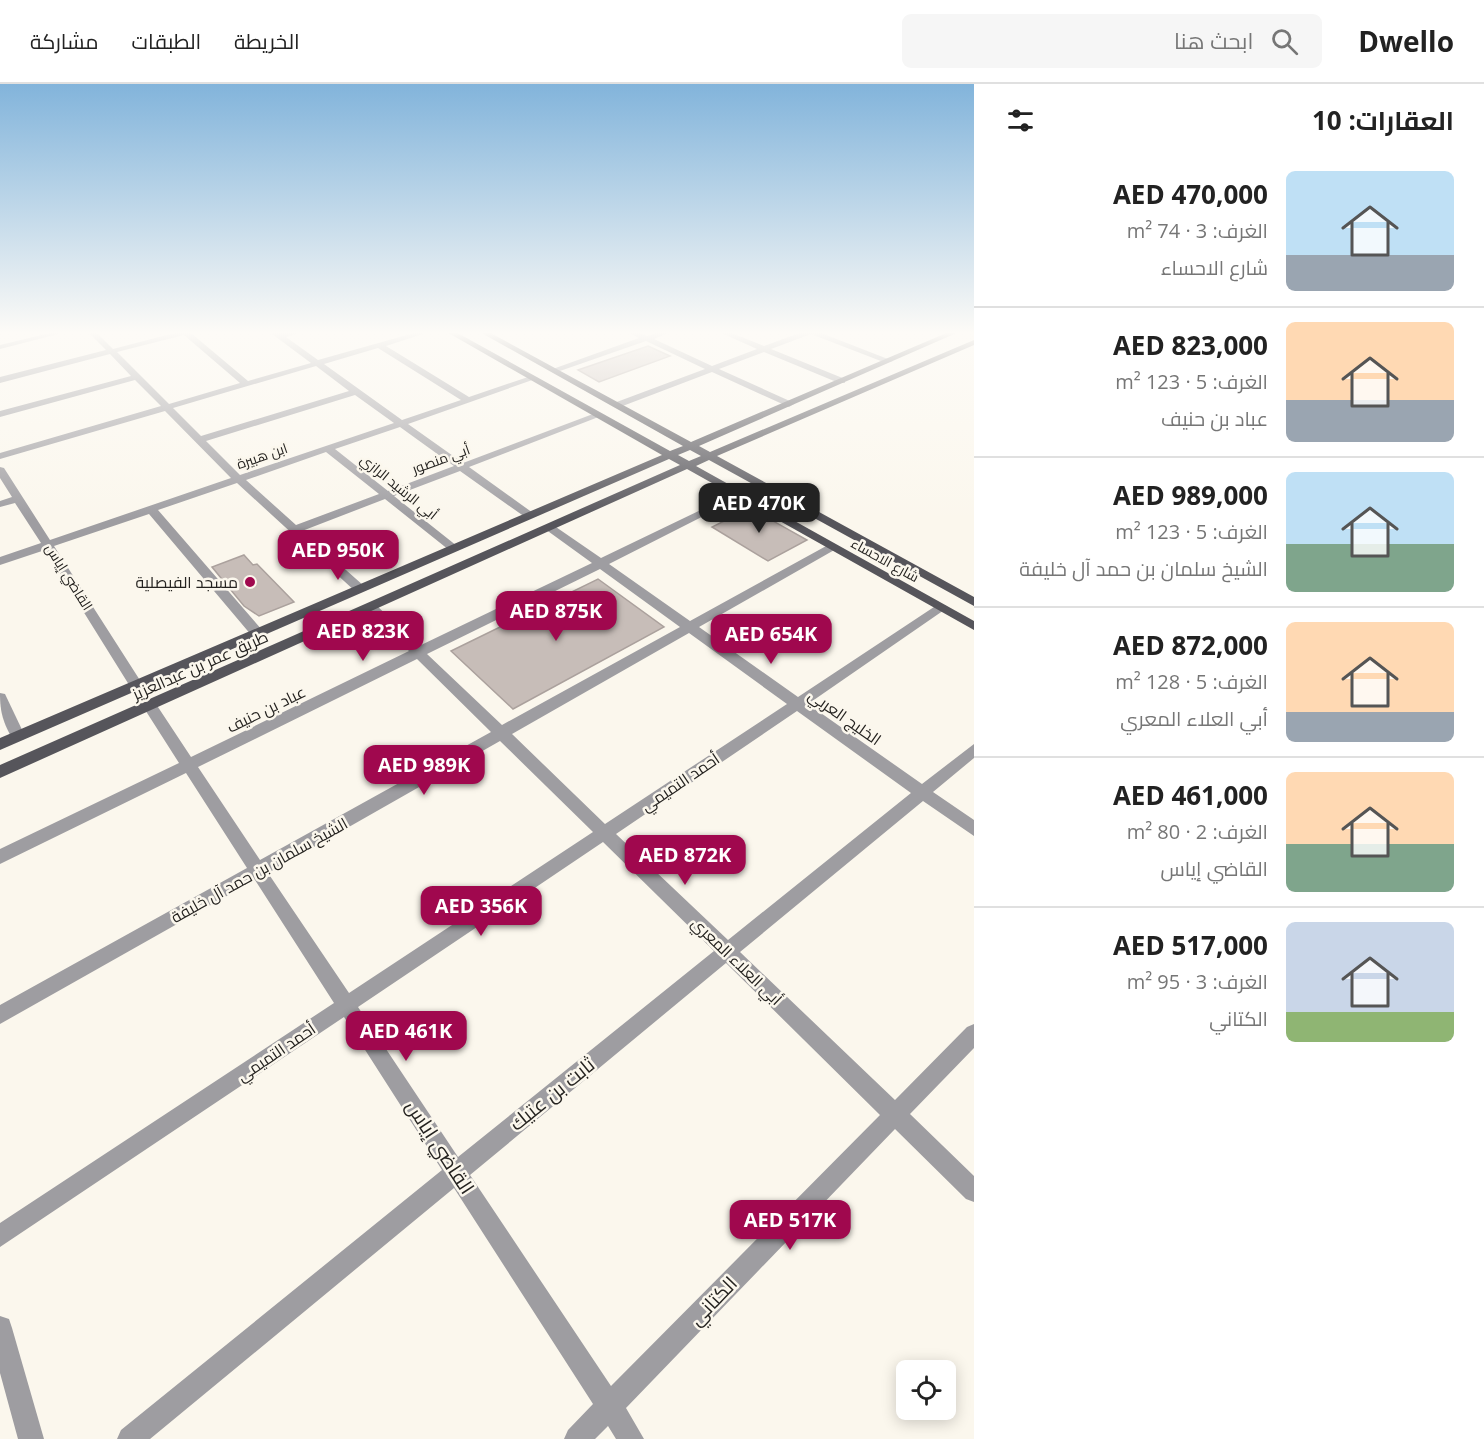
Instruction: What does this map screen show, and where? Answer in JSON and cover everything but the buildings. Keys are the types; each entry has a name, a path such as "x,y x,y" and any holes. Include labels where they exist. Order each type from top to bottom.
{"main road":[{"name":"شارع الاحساء","path":"560,394 974,626"},
{"name":"شارع الاحساء","path":"598,394 730,470 974,602"},
{"name":"طريق عمر بن عبدالعزيز","path":"0,744 812,394"},
{"name":"طريق عمر بن عبدالعزيز","path":"0,772 661,477 854,394"},
{"path":"651,446 671,449 678,443 674,438"},
{"path":"709,438 702,443 702,448 711,452 724,451"},
{"path":"648,464 662,462 670,465 661,477"},
{"path":"707,477 705,472 713,467 730,470"}],"street":[{"path":"0,414 74,394"},
{"path":"156,394 238,479 360,588"},
{"path":"0,456 210,394"},
{"path":"200,440 347,394"},
{"path":"361,394 529,515"},
{"path":"458,394 467,400"},
{"name":"ابن هبيرة","path":"0,561 485,394"},
{"path":"617,405 645,394"},
{"path":"768,394 789,404"},
{"name":"أبي منصور","path":"296,529 596,416"},
{"name":"أبي الرشيد الرازي","path":"327,448 383,495 453,548"},
{"name":"القاضي إياس","path":"0,470 136,685"},
{"name":"عباد بن حنيف","path":"0,857 740,495"},
{"path":"0,504 19,498"},
{"path":"152,510 257,633"},
{"name":"الخليج العربي","path":"549,527 974,829"},
{"name":"الشيخ سلمان بن حمد آل خليفة","path":"0,1015 832,547"},
{"name":"أبي العلاء المعري","path":"371,607 974,1191"},
{"name":"أحمد التميمي","path":"0,1236 941,608"},
{"path":"0,698 18,736"},
{"name":"القاضي إياس","path":"149,705 631,1439"},
{"name":"ثابت بن عتيك","path":"130,1439 974,750"},
{"name":"الكتاني","path":"577,1439 974,1034"},
{"path":"0,1328 31,1439"}],"place":[{"name":"مسجد الفيصلية","path":"250,582"}]}
